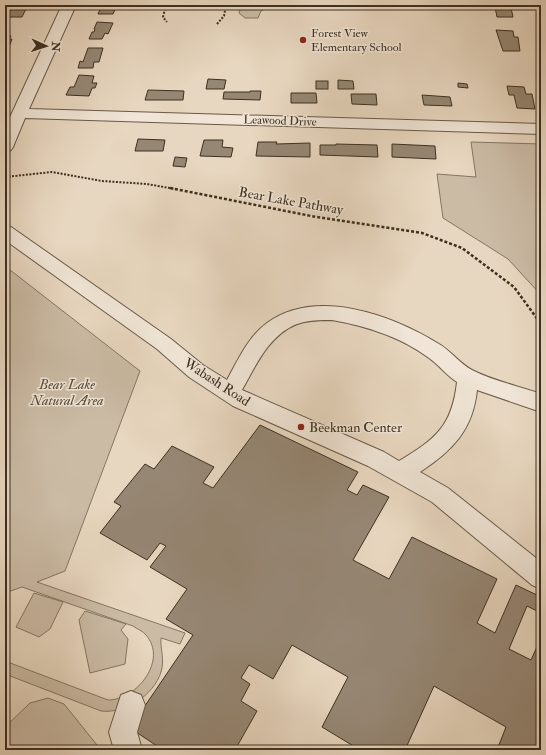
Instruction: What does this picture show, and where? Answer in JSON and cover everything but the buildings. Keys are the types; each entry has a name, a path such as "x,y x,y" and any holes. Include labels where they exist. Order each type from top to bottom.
{"street":[{"path":"5,147 19,113 70,5"},
{"name":"Leawood Drive","path":"19,113 541,129"},
{"name":"Wabash Road","path":"5,231 164,344 196,371 241,400 376,459 440,495 541,577"},
{"path":"230,393 254,350 274,327 289,319 306,315 340,314 360,317 380,324 433,350 468,378 541,403"},
{"path":"400,472 437,448 449,437 458,423 463,408 468,378"},
{"path":"128,750 123,732 131,705"}],"path":[{"path":"166,5 163,17 167,22"},
{"path":"217,24 224,16 226,5"},
{"name":"Bear Lake Pathway","path":"5,177 52,172 102,181 147,184 311,216 422,233 462,248 514,287 541,324"}],"green space":[{"path":"241,5 272,5 261,11 258,18 245,18 239,13"},
{"path":"471,142 541,144 541,295 508,259 443,218 437,174 476,177"},
{"name":"Bear Lake Natural Area","path":"5,266 140,371 65,571 37,582 185,633 180,644 161,638 163,663 157,680 145,695 129,706 120,709 101,711 5,674 5,661 108,700 119,698 139,686 151,667 153,656 152,645 146,635 133,626 22,587 5,593"},
{"path":"34,593 63,602 50,629 39,637 16,627"},
{"path":"85,611 126,624 121,630 128,639 125,664 90,673 79,620"},
{"path":"48,698 64,704 101,750 5,750 5,727 30,703"}],"place":[{"name":"Forest View Elementary School","path":"303,40"},
{"name":"Beekman Center","path":"301,427"}]}
